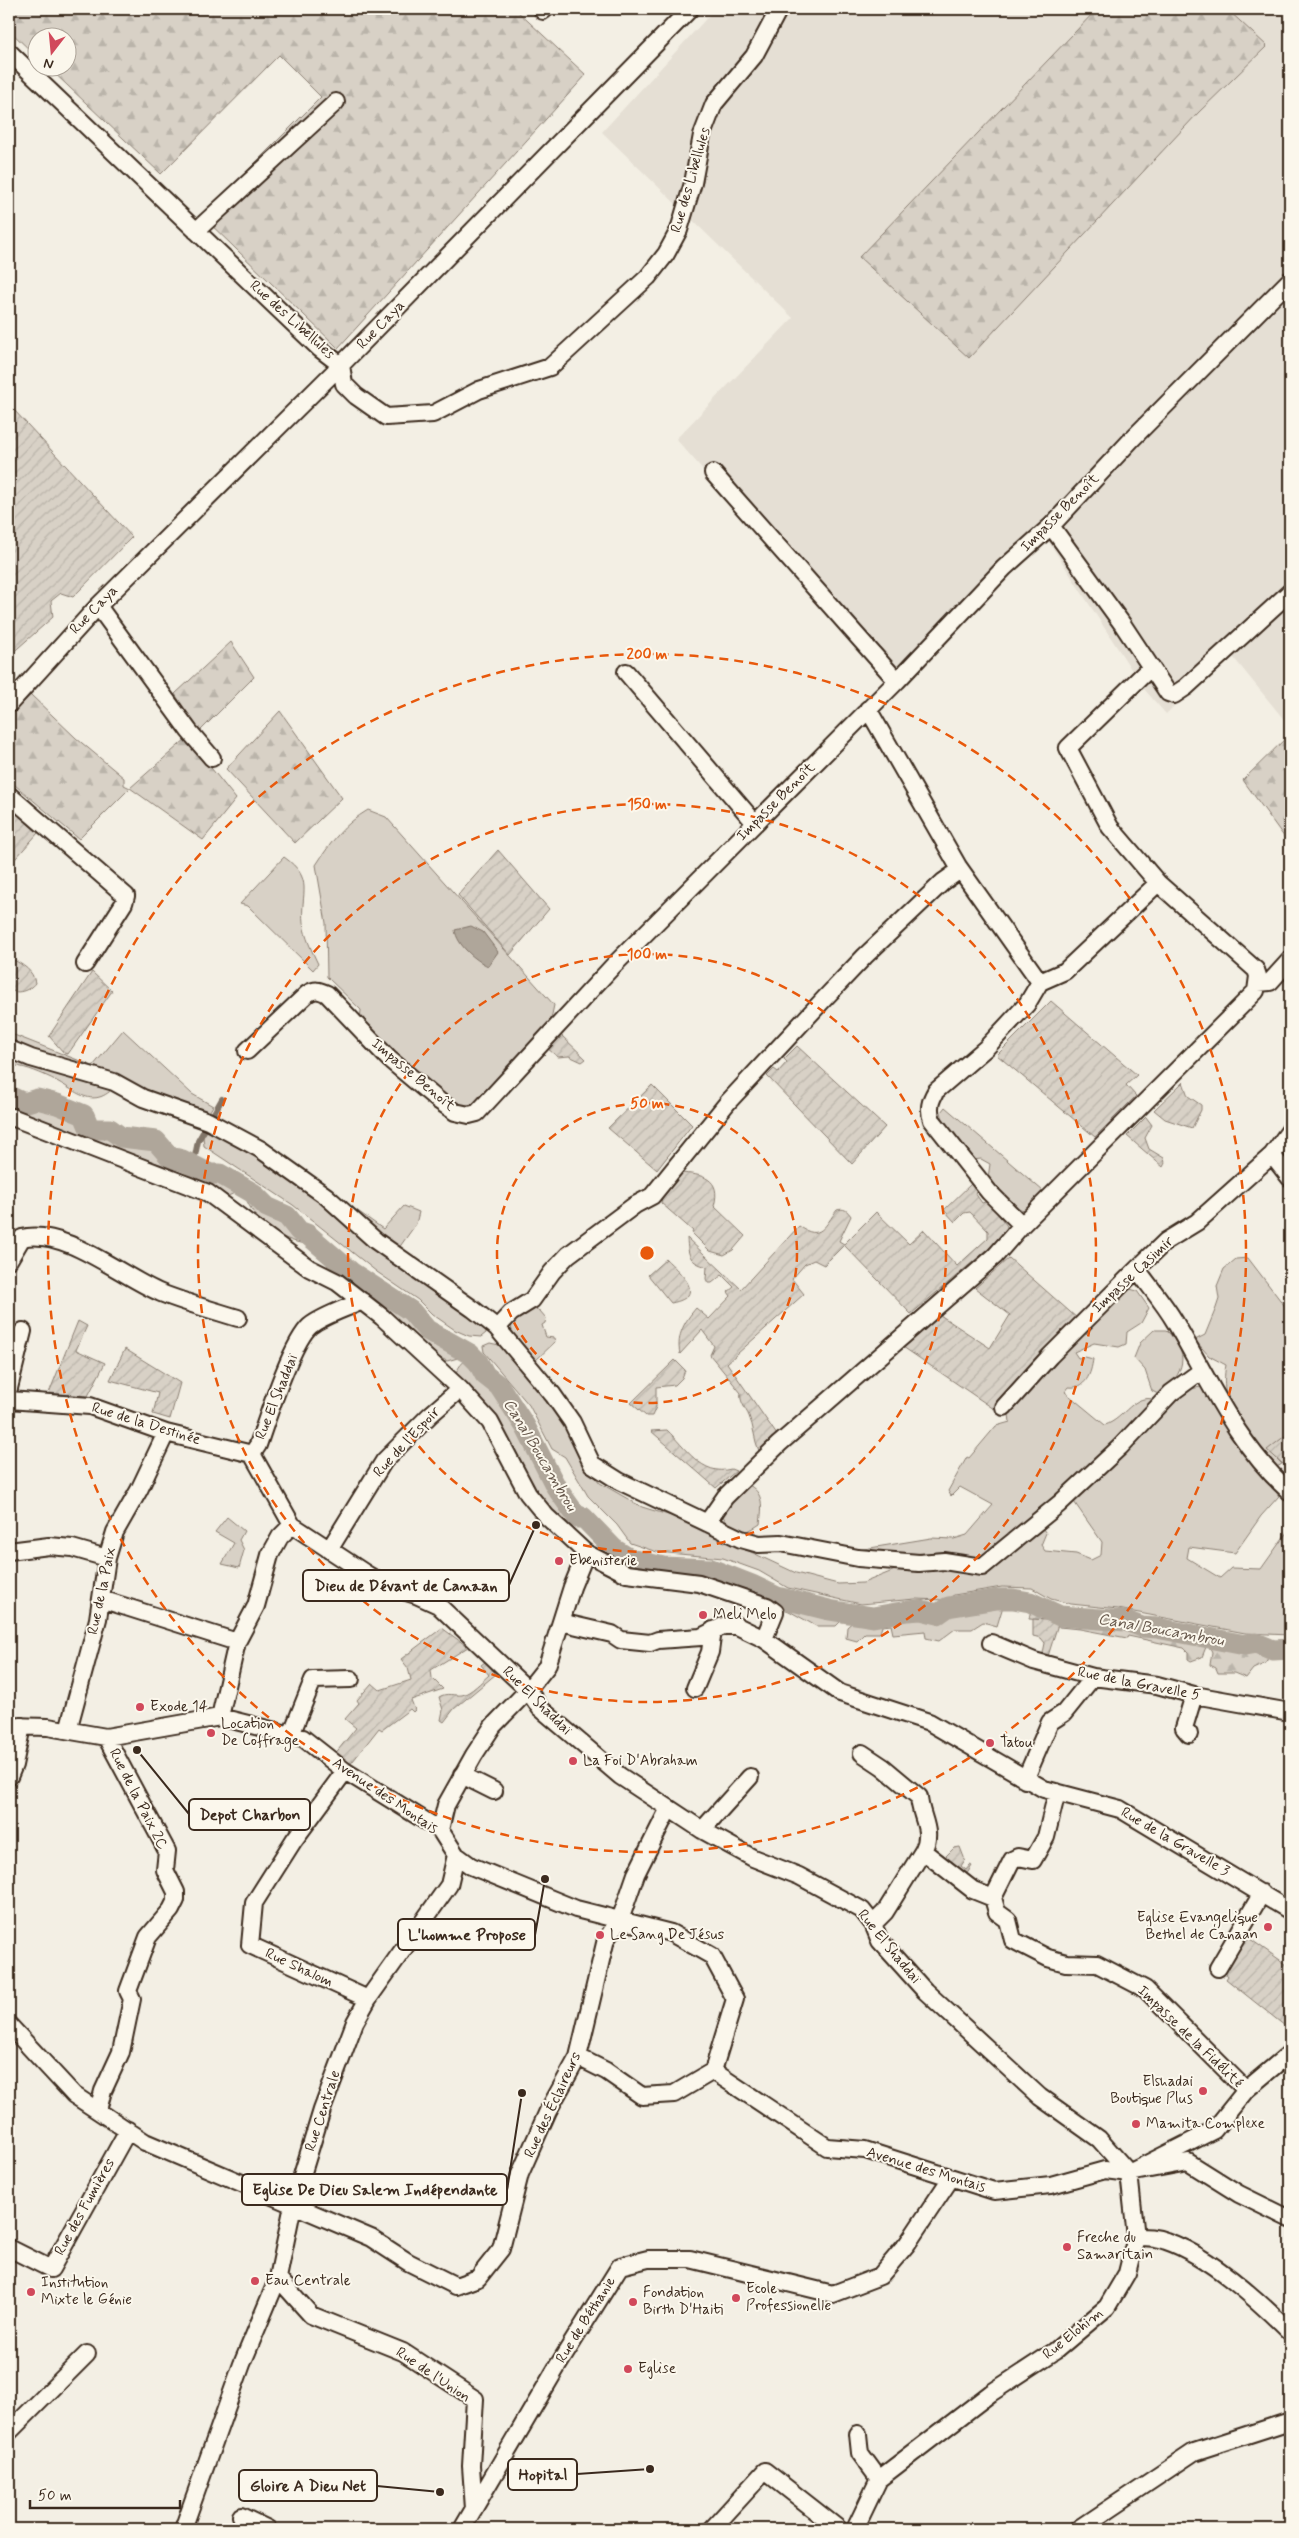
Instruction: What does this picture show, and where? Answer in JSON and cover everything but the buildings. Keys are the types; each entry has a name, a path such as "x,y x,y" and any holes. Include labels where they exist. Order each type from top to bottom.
{"street":[{"name":"Rue Caya","path":"9,704 98,606 341,365 690,9"},
{"name":"Rue des Libellules","path":"9,52 320,349 341,365 344,384 356,396 386,417 433,414 479,390 550,367 648,277 666,254 679,230 693,183 702,135 714,104 754,56 779,9"},
{"path":"196,231 336,102"},
{"name":"Impasse Benoît","path":"247,1051 307,994 313,990 321,991 327,994 390,1059 438,1101 455,1112 468,1115 477,1113 605,975 897,681 1004,568 1051,526 1133,438 1290,280"},
{"path":"713,473 897,681"},
{"path":"1051,526 1123,625 1168,694 1174,695 1180,692 1290,592"},
{"path":"98,606 189,731 212,758"},
{"path":"707,1523 725,1497 779,1444 995,1256 1022,1225 1256,991 1258,983 1256,970 1158,883 1110,828 1068,748 1150,668"},
{"path":"626,672 754,823"},
{"path":"868,709 960,870 1040,982"},
{"path":"9,794 126,896 85,964"},
{"path":"497,1328 511,1313 532,1300 552,1272 568,1255 635,1205 652,1196 728,1102 825,998 943,882 960,870"},
{"path":"1022,1225 989,1192 932,1120 930,1105 936,1091 986,1048 1027,1004 1040,982 1065,971 1158,883"},
{"path":"1258,983 1270,982 1290,960"},
{"path":"9,1049 37,1060 114,1082 143,1098 202,1118 241,1137 326,1196 376,1241 497,1328 553,1395 572,1422 592,1464 619,1481 741,1539 759,1544 781,1543 858,1558 919,1563 944,1561 982,1567 1059,1504 1120,1447 1171,1393 1201,1371"},
{"path":"9,1116 208,1193 309,1268 337,1282 382,1317 460,1389 490,1422 528,1494 546,1516 586,1553 627,1574 699,1582 768,1606 775,1612 764,1639"},
{"name":"Impasse Casimir","path":"1004,1407 1050,1356 1137,1268 1166,1241 1197,1222 1272,1155 1290,1130"},
{"path":"1272,1155 1290,1178"},
{"path":"9,1260 22,1238 36,1236 66,1242 161,1293 238,1318"},
{"path":"1137,1268 1174,1321 1235,1429 1271,1475 1290,1492"},
{"name":"Rue El Shaddaï","path":"362,1301 310,1326 303,1335 291,1358 258,1445 252,1454 292,1525 390,1587 416,1594 438,1605 528,1690 540,1708 592,1754 668,1810 753,1858 799,1876 862,1910 873,1924 880,1941 925,1992 1040,2097 1099,2139 1128,2173"},
{"path":"9,1388 23,1331"},
{"name":"Rue de l'Espoir","path":"329,1550 384,1461 430,1415 460,1389"},
{"name":"Rue de la Destinée","path":"9,1400 90,1406 166,1433 252,1454"},
{"name":"Rue de la Paix","path":"68,1730 96,1627 107,1558 120,1519 139,1490 166,1433"},
{"path":"220,1717 237,1642 256,1606 270,1555 280,1537 292,1525"},
{"path":"9,1551 49,1546 72,1548 107,1558"},
{"path":"440,1830 446,1805 462,1775 493,1726 528,1690 547,1666 563,1621 572,1587 586,1553"},
{"path":"101,1598 237,1642"},
{"name":"Rue de la Gravelle 3","path":"563,1621 612,1634 621,1640 650,1643 658,1640 700,1637 723,1626 737,1626 764,1639 840,1693 929,1722 1025,1780 1044,1789 1120,1809 1290,1911"},
{"path":"695,1688 710,1652 713,1630"},
{"name":"Rue de la Gravelle 5","path":"991,1643 1034,1661 1093,1677 1157,1685 1194,1695 1290,1712"},
{"path":"1025,1780 1050,1722 1064,1713 1093,1677"},
{"path":"292,1735 313,1680 351,1679"},
{"path":"1189,1734 1184,1728 1194,1695"},
{"name":"Avenue des Montais","path":"15,1726 68,1730 106,1737 220,1717 303,1738 345,1771 440,1830 456,1855 471,1866 576,1909 671,1933 712,1956 735,1999 713,2071 827,2147 865,2150 994,2191 1051,2185 1105,2170 1128,2173 1188,2162 1239,2194 1290,2219"},
{"path":"9,1777 14,1765 15,1726"},
{"name":"Rue de la Paix 2C","path":"98,2110 103,2092 122,2052 132,1999 128,1991 148,1937 171,1910 176,1900 176,1892 165,1870 167,1851 106,1737"},
{"path":"862,1753 884,1767 918,1797 919,1806 928,1826 928,1842 923,1851 885,1912 873,1924"},
{"name":"Rue Shalom","path":"345,1771 294,1840 254,1903 250,1945 368,1999"},
{"path":"462,1775 494,1790"},
{"path":"702,1830 750,1777"},
{"path":"923,1851 973,1890 993,1898 1012,1860 1018,1857 1033,1860 1043,1845 1057,1792"},
{"name":"Rue des Éclaireurs","path":"9,2025 74,2095 145,2142 371,2238 408,2262 456,2286 478,2278 501,2249 520,2174 548,2111 578,2057 606,1939 620,1920 636,1874 668,1810"},
{"name":"Rue Centrale","path":"183,2529 242,2364 278,2278 293,2205 332,2080 356,2022 368,1999 449,1885 456,1855"},
{"path":"1218,1968 1262,1893"},
{"name":"Impasse de la Fidélité","path":"993,1898 997,1912 1008,1920 1013,1940 1048,1958 1066,1963 1097,1964 1145,1989 1246,2090"},
{"path":"1128,2173 1214,2130 1246,2090 1289,2056"},
{"path":"578,2057 606,2071 642,2096 674,2094 713,2071"},
{"name":"Rue des Fumières","path":"9,2248 51,2269 128,2130"},
{"name":"Rue Elohim","path":"855,2529 879,2479 991,2393 1055,2351 1107,2307 1127,2273 1136,2237 1128,2173"},
{"name":"Rue de Béthanie","path":"462,2529 556,2367 620,2266 648,2259 690,2259 834,2294 880,2276 907,2244 951,2178"},
{"path":"1136,2237 1168,2241 1196,2256 1254,2296 1290,2332"},
{"name":"Rue de l'Union","path":"278,2278 311,2315 403,2352 475,2399 471,2466 474,2509"},
{"path":"9,2432 87,2354"},
{"path":"1079,2529 1194,2452 1290,2421"},
{"path":"858,2434 860,2453 879,2479"},
{"path":"712,2529 765,2470 839,2529"},
{"path":"241,2516 268,2529"}],"shaded area":[{"path":"715,9 1290,9 1290,727 1229,652 1166,714 1144,689 1038,525 886,677 676,439 793,318 602,132"},
{"path":"471,926 483,932 498,952 488,966 467,951 456,936 455,930"}],"green space":[{"path":"11,9 515,9 586,75 338,348 202,216 321,97 279,55 161,174 60,78 78,78 78,28 28,28 28,48 9,30 9,11"},
{"path":"1097,9 1227,9 1267,46 1198,113 969,358 859,257"},
{"path":"14,410 132,537 73,597 61,593 51,601 53,617 9,656 9,415"},
{"path":"231,642 254,677 199,732 175,694"},
{"path":"31,695 76,738 124,778 124,785 130,788 79,839 9,780 9,716"},
{"path":"280,711 342,798 295,843 226,769"},
{"path":"1290,734 1290,845 1243,780"},
{"path":"187,738 236,799 203,840 130,788"},
{"path":"9,806 38,833 9,866"},
{"path":"368,810 386,817 554,1005 550,1024 489,1092 472,1104 459,1107 444,1100 360,1021 361,1010 327,977 326,923 316,865 339,834 359,815"},
{"path":"498,850 549,909 510,955 458,895"},
{"path":"284,857 300,872 303,880 303,923 307,939 318,964 313,970 248,906 240,904"},
{"path":"12,959 27,968 34,978 35,983 26,990 15,992 9,989 9,964"},
{"path":"92,972 112,991 68,1054 64,1053 49,1036"},
{"path":"1051,1001 1137,1075 1126,1085 1136,1096 1095,1137 997,1055"},
{"path":"123,1030 192,1094 213,1106 206,1117 119,1082 110,1092 101,1097 93,1098 77,1093 39,1073 9,1065 9,1033 93,1066"},
{"path":"561,1035 586,1059 582,1062 569,1056 558,1057 548,1049"},
{"path":"797,1046 885,1127 852,1164 767,1076 774,1069 778,1072 787,1062 784,1059"},
{"path":"1183,1082 1188,1096 1201,1105 1201,1110 1192,1128 1165,1119 1154,1110"},
{"path":"652,1085 692,1125 657,1170 608,1128"},
{"path":"9,1091 50,1112 84,1118 89,1125 124,1132 182,1154 233,1181 237,1192 228,1196 185,1172 110,1148 9,1110"},
{"path":"945,1107 1043,1191 1025,1210 1019,1209 1008,1202 988,1178 990,1164 981,1159 972,1160 943,1120 941,1112"},
{"path":"1146,1117 1152,1125 1145,1138 1149,1149 1164,1158 1165,1163 1163,1167 1127,1136"},
{"path":"208,1129 324,1187 383,1229 404,1206 419,1212 416,1224 391,1259 486,1329 486,1333 481,1337 469,1336 455,1330 432,1314 418,1300 377,1272 293,1205 204,1146 203,1137"},
{"path":"679,1173 702,1176 713,1184 716,1197 714,1206 745,1236 733,1250 724,1255 710,1251 692,1233 693,1231 661,1203 663,1192"},
{"path":"973,1182 978,1189 975,1193 982,1203 988,1201 1007,1226 1006,1234 911,1314 844,1245 824,1265 814,1260 805,1264 792,1279 804,1294 727,1363 777,1435 759,1451 751,1420 742,1402 741,1393 710,1355 714,1346 702,1330 680,1354 679,1341 682,1329 696,1308 709,1319 731,1296 728,1292 734,1287 722,1275 712,1283 708,1283 706,1279 707,1267 693,1261 689,1254 687,1238 741,1289 799,1226 806,1231 818,1232 826,1226 837,1210 845,1210 851,1216 839,1241 844,1244 876,1212 909,1244 924,1230 957,1266 988,1238 988,1231 970,1212 964,1213 955,1222 944,1210"},
{"path":"250,1197 301,1229 309,1242 305,1244 287,1239 263,1224 247,1201"},
{"path":"1009,1258 1078,1319 1025,1371 994,1409 903,1347 940,1315 990,1348 1010,1315 975,1288"},
{"path":"1248,1258 1290,1313 1290,1432 1268,1450 1282,1464 1275,1468 1247,1434 1229,1404 1225,1384 1226,1365 1209,1356 1195,1340 1205,1335 1219,1299 1217,1286 1224,1269 1236,1259"},
{"path":"666,1259 678,1270 688,1283 690,1289 688,1295 682,1300 671,1303 648,1275"},
{"path":"330,1262 338,1263 361,1274 361,1282 351,1283 325,1269"},
{"path":"1130,1289 1137,1291 1149,1308 1141,1323 1127,1332 1126,1344 1119,1347 1094,1343 1074,1352 1078,1358 1093,1359 1092,1365 1084,1383 1080,1386 1069,1387 1065,1392 1105,1425 1112,1422 1141,1400 1156,1400 1076,1482 983,1559 858,1550 931,1538 954,1539 967,1535 993,1505 960,1487 951,1496 948,1491 967,1457 969,1458 996,1426 1010,1422 1008,1407 1120,1295"},
{"path":"379,1290 386,1290 406,1311 420,1318 461,1349 458,1358 447,1361 434,1355 380,1308 375,1300"},
{"path":"532,1308 540,1311 546,1318 545,1323 542,1325 546,1337 554,1338 555,1342 535,1361 517,1341 511,1324 513,1318"},
{"path":"78,1321 87,1326 76,1350 105,1363 88,1396 49,1393"},
{"path":"1154,1330 1166,1330 1174,1339 1182,1355 1179,1371 1162,1396 1152,1391 1145,1370 1134,1358 1140,1343"},
{"path":"490,1343 508,1347 562,1418 589,1469 600,1483 642,1507 678,1518 796,1573 838,1584 863,1583 900,1568 991,1572 995,1564 1042,1528 1046,1533 1041,1545 1045,1551 1076,1554 1091,1560 1101,1555 1102,1542 1072,1499 1171,1399 1190,1389 1201,1387 1279,1496 1261,1516 1235,1553 1189,1547 1187,1558 1220,1578 1231,1568 1261,1569 1290,1528 1290,1635 1245,1633 1118,1609 1071,1604 1051,1599 1032,1588 1002,1587 954,1595 945,1600 915,1599 861,1604 788,1588 759,1571 723,1558 657,1552 630,1543 617,1525 588,1496 565,1457 552,1449 529,1405 484,1352 483,1346"},
{"path":"125,1349 180,1383 170,1419 153,1414 158,1393 110,1380"},
{"path":"476,1357 498,1382 524,1424 574,1515 569,1523 548,1510 456,1374 463,1362"},
{"path":"675,1360 685,1370 682,1378 675,1385 656,1387 656,1407 652,1416 646,1416 631,1403"},
{"path":"667,1430 703,1465 711,1469 731,1469 736,1471 716,1488 651,1431"},
{"path":"1290,1432 1290,1470 1267,1450"},
{"path":"747,1484 760,1496 762,1506 760,1524 752,1529 737,1532 729,1525 721,1513"},
{"path":"227,1517 244,1531 239,1540 244,1550 239,1568 222,1564 234,1543 215,1532"},
{"path":"691,1565 723,1569 788,1596 843,1609 845,1617 836,1626 816,1626 789,1611 691,1578 686,1570"},
{"path":"991,1601 1004,1603 997,1626 983,1622 972,1629 955,1629 939,1641 926,1638 925,1631 893,1634 891,1625 882,1626 880,1633 865,1633 857,1641 846,1638 847,1627 855,1620 895,1620 930,1611 948,1612 974,1608"},
{"path":"1032,1604 1039,1610 1050,1606 1067,1616 1086,1613 1092,1617 1104,1617 1116,1614 1127,1621 1136,1619 1144,1626 1162,1623 1170,1626 1175,1635 1186,1629 1201,1641 1219,1637 1239,1645 1251,1642 1264,1649 1268,1657 1266,1663 1253,1669 1246,1678 1234,1673 1218,1673 1216,1668 1210,1665 1212,1652 1210,1648 1206,1647 1202,1657 1191,1661 1188,1659 1188,1652 1184,1648 1128,1636 1127,1638 1059,1627 1059,1621 1029,1619"},
{"path":"1033,1619 1059,1621 1048,1656 1043,1653 1045,1643 1041,1638 1033,1636"},
{"path":"442,1628 468,1647 431,1670 432,1678 443,1689 411,1700 415,1710 413,1712 410,1709 382,1730 379,1728 349,1766 334,1755 356,1728 345,1719 359,1703 357,1700 372,1683 380,1690 411,1680 408,1668 401,1659"},
{"path":"485,1662 496,1674 454,1709 444,1722 441,1720 443,1710 439,1697 448,1694 462,1695 473,1689 489,1675 481,1665"},
{"path":"960,1847 965,1860 961,1866 966,1870 970,1865 972,1866 964,1878 944,1858 954,1848"},
{"path":"1243,1934 1290,1967 1290,2030 1226,1979 1228,1976 1223,1970"}],"waterway":[{"path":"9,681 13,677"},
{"name":"Canal Boucambrou","path":"9,1096 24,1103 37,1099 57,1104 84,1115 89,1127 94,1129 110,1129 121,1137 156,1141 170,1157 182,1160 210,1174 220,1174 253,1193 267,1207 287,1216 299,1231 307,1234 351,1272 411,1311 427,1330 470,1354 478,1362 485,1375 499,1386 525,1426 556,1487 578,1518 583,1517 614,1549 630,1559 663,1567 711,1569 777,1597 829,1610 873,1617 921,1610 938,1614 948,1607 997,1599 1013,1599 1030,1602 1060,1616 1126,1621 1142,1627 1157,1628 1245,1645 1256,1643 1273,1650 1290,1649"},
{"path":"193,1166 198,1141 222,1099"}],"place":[{"name":"Dieu de Dévant de Canaan","path":"536,1525"},
{"name":"Ebenisterie","path":"559,1561"},
{"name":"Meli Melo","path":"703,1615"},
{"name":"Exode 14","path":"140,1707"},
{"name":"Location De Coffrage","path":"211,1733"},
{"name":"Tatou","path":"990,1743"},
{"name":"Depot Charbon","path":"137,1750"},
{"name":"La Foi D'Abraham","path":"573,1761"},
{"name":"L'homme Propose","path":"545,1879"},
{"name":"Eglise Evangelique Bethel de Canaan","path":"1268,1927"},
{"name":"Le Sang De Jésus","path":"600,1935"},
{"name":"Elshadai Boutique Plus","path":"1203,2091"},
{"name":"Eglise De Dieu Salem Indépendante","path":"522,2093"},
{"name":"Mamita Complexe","path":"1136,2124"},
{"name":"Freche du Samaritain","path":"1067,2247"},
{"name":"Eau Centrale","path":"255,2281"},
{"name":"Institution Mixte le Génie","path":"31,2292"},
{"name":"Ecole Professionelle","path":"736,2298"},
{"name":"Fondation Birth D'Haiti","path":"633,2302"},
{"name":"Eglise","path":"628,2369"},
{"name":"Hopital","path":"650,2469"},
{"name":"Gloire A Dieu Net","path":"440,2492"}]}
